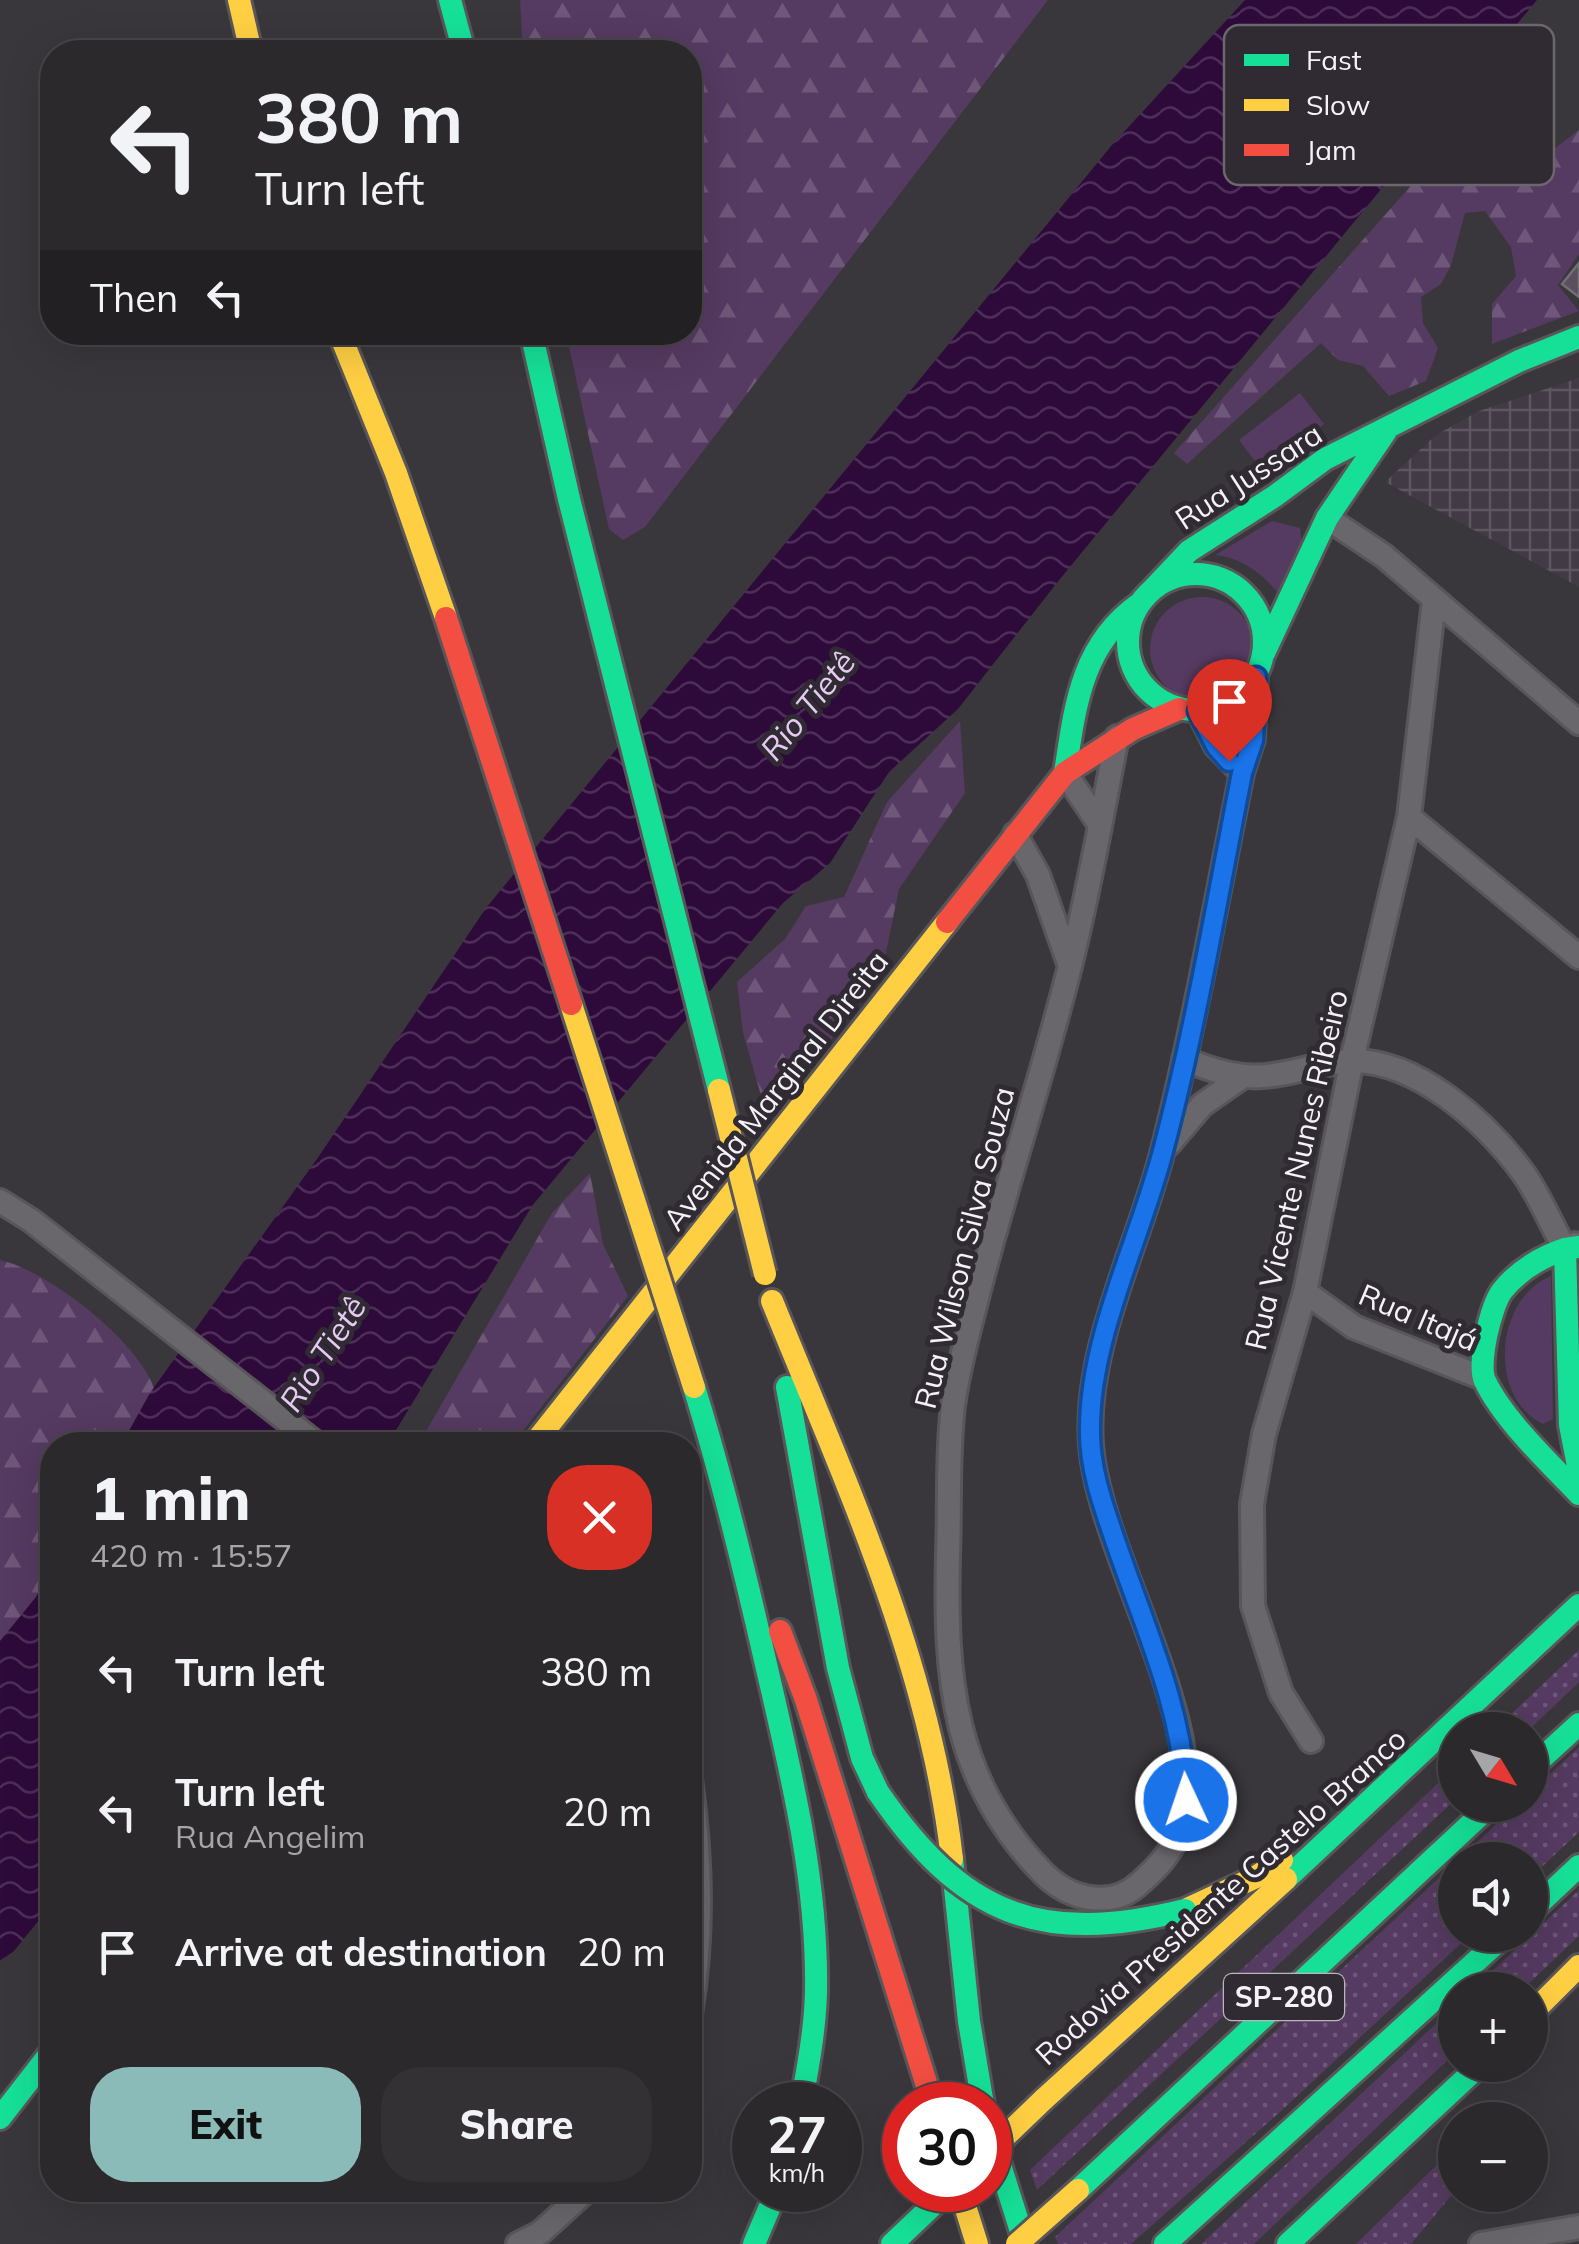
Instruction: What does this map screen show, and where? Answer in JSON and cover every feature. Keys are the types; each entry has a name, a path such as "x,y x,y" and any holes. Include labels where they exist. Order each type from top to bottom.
{"main road":[{"path":"239,0 248,40"},
{"path":"450,0 461,40"},
{"name":"Rua Jussara","path":"1147,596 1189,551 1326,459 1519,361 1579,337"},
{"path":"344,345 396,473 446,618 726,1487 811,1872 816,1986 805,2082"},
{"path":"534,345 569,499 772,1301 838,1668 862,1758 899,1827 950,1880 1014,1913 1045,1924 1080,1928 1127,1925 1185,1910 1254,1878 1410,1766"},
{"name":"Rua Jussara","path":"1260,666 1327,518 1388,429"},
{"path":"1275,496 1310,505 1327,518"},
{"path":"1065,774 1073,724 1097,646 1121,616 1147,596 1174,578 1197,574 1220,578 1241,590 1256,608 1264,630 1260,666 1240,695 1220,706 1188,710 1158,700 1142,685 1132,665 1128,644 1131,622 1147,596"},
{"name":"Avenida Marginal Direita","path":"544,1432 1065,774 1147,719 1188,710"},
{"path":"1483,1378 1484,1344 1500,1293 1540,1257 1574,1246 1570,1425 1579,1472"},
{"path":"772,1301 893,1612 919,1692 953,1846 979,2082"},
{"name":"Rua Itajá","path":"1483,1378 1531,1445 1579,1494"},
{"path":"1531,1445 1552,1438 1570,1425"},
{"path":"726,1487 806,1700 926,2082"},
{"name":"Rodovia Presidente Castelo Branco","path":"1012,2130 1410,1766 1579,1605"},
{"path":"1548,1752 1579,1724"},
{"name":"SP-280","path":"1021,2244 1473,1822"},
{"path":"1548,1895 1579,1866"},
{"path":"1165,2244 1486,1952"},
{"path":"1548,1999 1579,1966"},
{"path":"1548,2003 1579,1976"},
{"path":"0,2118 40,2066"},
{"path":"1288,2244 1462,2082"},
{"path":"754,2244 768,2212"},
{"path":"894,2242 926,2212"},
{"path":"967,2212 977,2244"},
{"path":"1012,2212 1021,2244"}],"street":[{"path":"1327,518 1384,556 1579,723"},
{"name":"Rua Vicente Nunes Ribeiro","path":"1311,1741 1281,1693 1253,1606 1252,1504 1264,1434 1305,1292 1352,1060 1410,816 1434,601"},
{"path":"1164,1151 1242,773 1253,740 1260,666"},
{"path":"1188,710 1242,773"},
{"name":"Rua Wilson Silva Souza","path":"1117,737 1070,966 984,1272 954,1402 950,1439 948,1637 962,1736 976,1779 994,1812 1050,1880 1073,1894 1105,1901 1133,1890 1165,1860 1180,1831 1186,1800 1185,1760 1174,1714 1103,1506 1092,1460 1090,1428 1110,1318 1164,1151"},
{"path":"1065,774 1100,825"},
{"path":"1410,816 1579,957"},
{"path":"1015,834 1038,875 1070,966"},
{"path":"1184,1059 1242,1077 1272,1076 1352,1060 1404,1072 1439,1090 1491,1135 1574,1246"},
{"path":"1312,1067 1332,1082 1344,1100 1371,1080 1404,1072"},
{"path":"1164,1151 1202,1106 1242,1077"},
{"path":"0,1201 32,1221 301,1432"},
{"name":"Rua Itajá","path":"1305,1292 1354,1327 1483,1378"},
{"path":"518,2244 540,2233 573,2202"},
{"path":"1481,2244 1562,2234"}],"shaded area":[{"path":"1579,378 1579,587 1385,482 1436,435 1479,411"}],"green space":[{"path":"520,0 1048,0 645,527 623,540 609,529 569,345 702,345 702,40 522,40"},
{"path":"1579,130 1579,254 1558,285 1579,311 1492,344 1492,304 1516,276 1511,247 1485,211 1465,213 1451,265 1441,284 1421,297 1423,323 1438,348 1426,381 1389,396 1363,366 1338,360 1321,343 1187,464 1174,453 1412,185 1554,185 1554,148"},
{"path":"1300,393 1324,424 1263,472 1239,440"},
{"path":"1272,521 1300,528 1303,552 1282,598 1253,569 1215,555"},
{"path":"1202,597 1222,601 1239,612 1250,629 1254,649 1250,669 1239,686 1222,697 1202,701 1182,697 1165,686 1154,669 1150,649 1154,629 1165,612 1182,601"},
{"path":"960,721 965,793 899,889 882,971 769,1123 743,1033 737,982 785,939 806,906 844,897 887,802"},
{"path":"590,1173 603,1244 628,1296 522,1432 426,1432 552,1213"},
{"path":"0,1260 43,1278 91,1312 132,1352 155,1391 134,1432 40,1432 40,1611 0,1663"},
{"path":"1551,1276 1553,1419 1543,1424 1525,1411 1513,1393 1506,1372 1505,1349 1518,1305 1532,1288"},
{"path":"1579,1650 1579,1682 1548,1712 1513,1712"},
{"path":"1579,1747 1579,1832 1548,1861 1548,1842 1477,1842 1499,1822 1548,1822 1548,1776"},
{"path":"1438,1783 1438,1816 1037,2190 1030,2170"},
{"path":"1438,1879 1438,1952 1452,1952 1131,2244 1058,2244 1055,2237"},
{"path":"1579,1890 1579,1936 1541,1972 1491,1972 1513,1952 1548,1952 1548,1919"},
{"path":"1438,2022 1438,2069 1254,2244 1201,2244"},
{"path":"1438,2164 1438,2211 1411,2244 1356,2244"}],"water":[{"name":"Rio Tietê","path":"1245,0 1537,0 1516,25 1224,25 1224,185 1385,185 958,709 889,772 830,863 783,903 532,1206 395,1432 128,1432 150,1393 319,1156 486,908 1112,145"},
{"path":"40,1590 40,1919 14,1951 0,1961 0,1641"}],"building":[{"path":"1579,263 1579,297 1562,284"}],"traffic: fast":[{"path":"450,0 461,40"},
{"path":"1153,589 1189,551 1325,459 1519,361 1579,337"},
{"path":"534,345 569,499"},
{"path":"1264,653 1327,518 1386,431"},
{"path":"569,499 719,1090"},
{"path":"1196,574 1222,579 1244,594 1259,616 1264,642 1259,668 1244,690 1222,705 1196,710 1170,705 1148,690 1133,668 1128,642 1133,616 1148,594 1170,579 1196,574"},
{"path":"1065,773 1078,701 1093,658 1104,638 1139,604"},
{"path":"1565,1249 1579,1247"},
{"path":"1579,1471 1570,1425 1565,1249 1530,1266 1502,1291 1486,1335 1483,1373 1493,1396 1515,1426 1579,1494"},
{"path":"694,1387 749,1591 793,1783 807,1866 816,1992 805,2082"},
{"path":"787,1387 838,1668 862,1758 878,1792"},
{"path":"1286,1879 1579,1605"},
{"path":"1548,1752 1579,1724"},
{"path":"878,1792 909,1834 941,1867 974,1893 1009,1911 1046,1921 1088,1924 1185,1910"},
{"path":"1078,2190 1473,1822"},
{"path":"952,1859 979,2082"},
{"path":"1548,1895 1579,1866"},
{"path":"1165,2244 1486,1952"},
{"path":"0,2118 40,2066"},
{"path":"1288,2244 1462,2082"},
{"path":"1012,2203 1025,2244"},
{"path":"754,2244 768,2212"},
{"path":"892,2244 926,2212"}],"traffic: slow":[{"path":"239,0 248,40"},
{"path":"344,345 396,473 446,618"},
{"path":"543,1432 947,922"},
{"path":"571,1004 694,1387"},
{"path":"719,1090 765,1274"},
{"path":"772,1301 855,1505 905,1644 941,1786 952,1859"},
{"path":"1185,1910 1254,1878 1282,1860"},
{"path":"1043,2100 1286,1879"},
{"path":"1548,1997 1579,1966"},
{"path":"1012,2130 1043,2100"},
{"path":"1017,2244 1078,2190"},
{"path":"967,2212 977,2244"}],"traffic: jam":[{"path":"446,618 571,1004"},
{"path":"947,922 1065,773 1133,729 1179,709"},
{"path":"780,1631 806,1700 926,2082"}],"route":[{"path":"1186,1800 1185,1760 1174,1714 1103,1506 1092,1460 1090,1428 1092,1397 1110,1318 1164,1151 1242,773 1253,740 1256,677 1240,695 1220,706 1198,711 1216,746 1229,761"}]}
